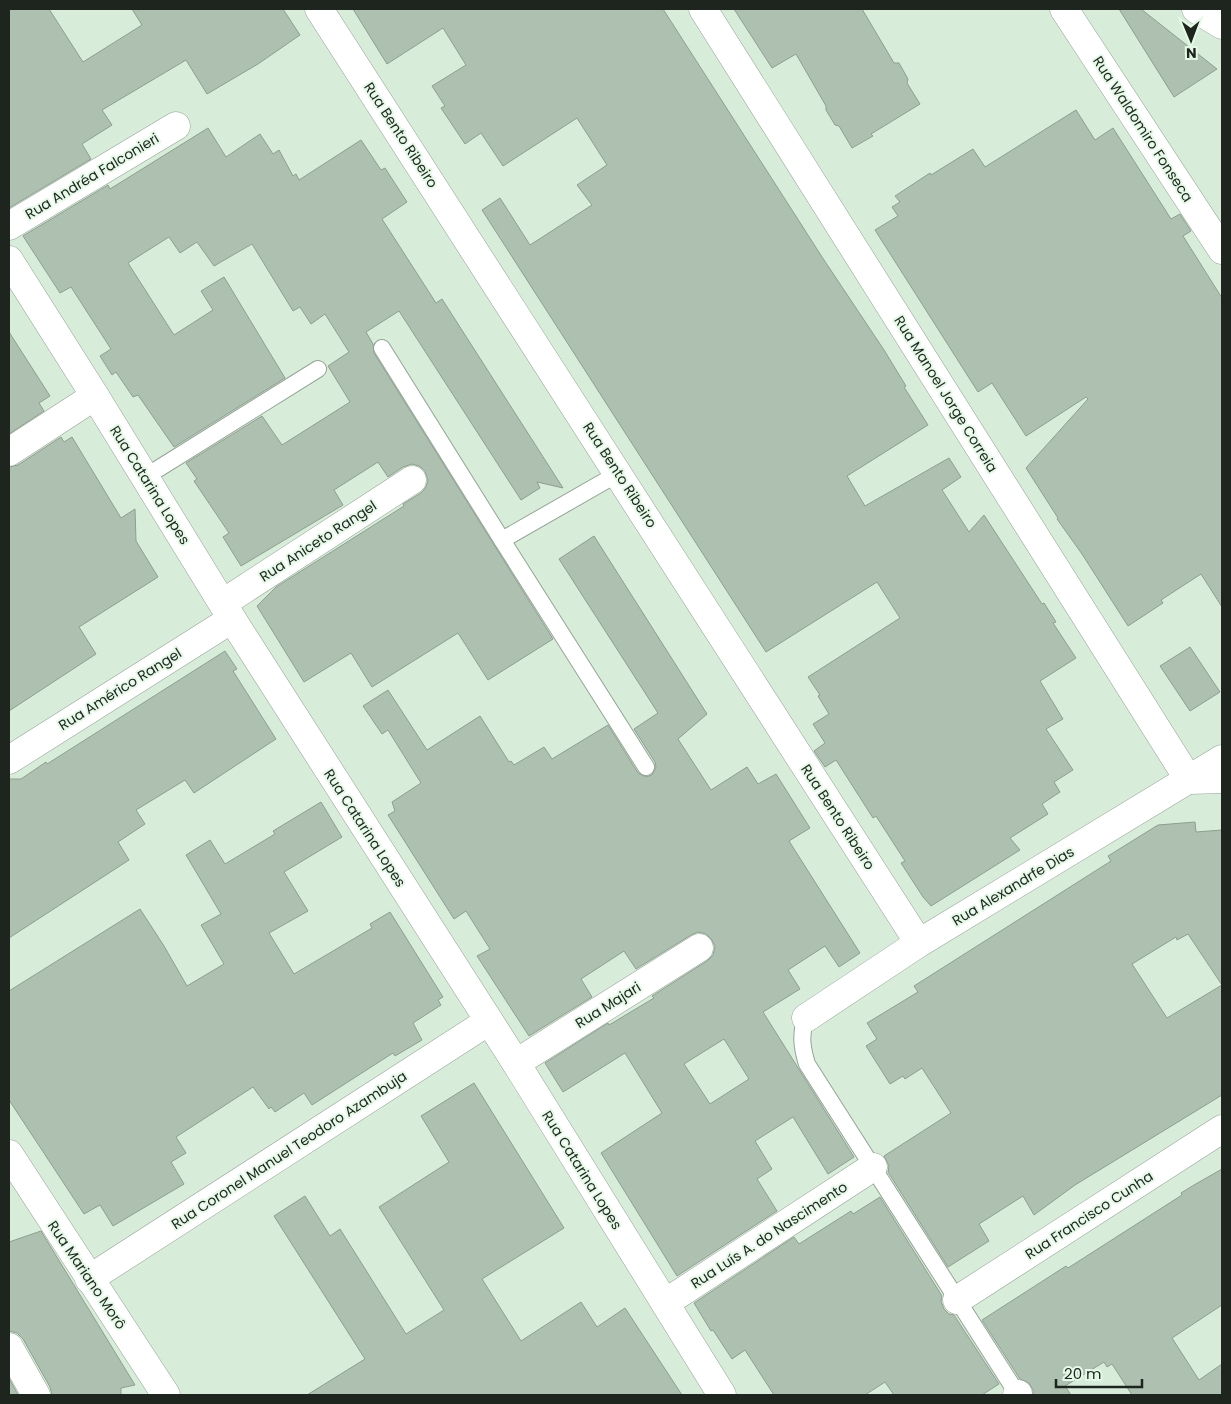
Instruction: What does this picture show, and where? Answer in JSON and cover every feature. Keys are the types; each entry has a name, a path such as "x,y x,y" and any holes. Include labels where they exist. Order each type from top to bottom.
{"street":[{"name":"Rua Bento Ribeiro","path":"319,9 619,473 919,943"},
{"name":"Rua Manoel Jorge Correia","path":"703,9 1189,780"},
{"name":"Rua Waldomiro Fonseca","path":"1064,9 1222,250"},
{"path":"1196,9 1222,24"},
{"name":"Rua Andréa Falconieri","path":"9,226 176,126"},
{"name":"Rua Catarina Lopes","path":"9,260 227,611 516,1062 722,1395"},
{"path":"9,452 95,396"},
{"name":"Rua Aniceto Rangel","path":"227,611 412,480"},
{"name":"Rua Américo Rangel","path":"9,760 227,611"},
{"name":"Rua Alexandrfe Dias","path":"806,1018 919,943 1189,780 1222,758"},
{"path":"1189,780 1222,779"},
{"name":"Rua Majari","path":"516,1062 700,948"},
{"name":"Rua Coronel Manuel Teodoro Azambuja","path":"89,1279 489,1021"},
{"name":"Rua Francisco Cunha","path":"957,1300 1222,1129"},
{"name":"Rua Mariano Morô","path":"9,1154 166,1395"},
{"name":"Rua Luís A. do Nascimento","path":"666,1303 873,1167"},
{"path":"9,1347 36,1395"}],"lane":[{"path":"382,348 646,767"},
{"path":"145,477 318,369"},
{"path":"502,540 619,473"},
{"path":"806,1018 802,1030 802,1044 807,1064 1018,1395"}],"building":[{"path":"9,9 49,9 83,62 142,25 132,9 283,9 300,35 258,64 207,94 186,60 102,110 112,125 82,144 91,159 9,208"},
{"path":"353,9 663,9 884,350 928,425 847,476 865,506 949,458 961,477 942,490 969,532 984,515 1042,604 1044,603 1056,622 1053,623 1076,658 1040,681 1063,719 1046,729 1073,770 1054,782 1060,792 1042,804 1048,814 1010,838 1020,850 931,906 923,897 901,863 905,861 876,816 873,818 836,760 825,767 814,751 825,743 813,724 829,714 818,696 820,695 808,677 900,618 877,582 766,652 482,210 500,198 530,245 592,205 577,185 607,165 577,118 503,166 481,133 465,144 441,108 445,106 432,86 466,65 443,28 387,64"},
{"path":"734,9 862,9 894,63 899,63 908,79 907,83 920,104 852,148 839,126 835,125 826,110 826,106 796,54 772,68"},
{"path":"1119,9 1141,9 1217,69 1174,97"},
{"path":"1076,110 1095,140 1113,128 1171,219 1180,214 1191,231 1183,236 1222,298 1222,607 1201,574 1161,600 1163,603 1128,626 1057,519 1026,468 1088,399 1086,397 1026,436 992,383 978,392 875,230 898,216 892,207 900,202 895,196 930,173 931,175 973,149 985,167"},
{"path":"208,128 226,157 260,134 273,154 279,150 293,176 296,174 299,180 361,140 381,170 385,168 407,202 382,219 436,303 442,299 563,488 537,482 540,488 521,500 399,311 366,332 373,344 374,353 553,639 488,680 458,633 372,687 351,653 304,682 257,606 276,587 404,506 403,504 421,493 426,487 428,480 425,471 419,466 412,464 403,467 388,477 378,462 334,490 343,505 241,566 223,537 229,533 194,481 197,479 186,463 262,416 282,445 350,402 328,366 349,352 325,314 311,324 300,307 293,311 252,244 214,266 197,242 180,253 169,237 128,263 174,335 213,310 201,291 224,277 285,378 174,447 138,395 133,397 116,372 112,375 100,356 111,349 71,287 60,293 23,236 108,185 110,189"},
{"path":"9,332 50,396 39,403 44,411 9,434"},
{"path":"61,437 64,442 72,437 121,518 135,509 136,541 158,577 79,627 96,654 9,711 9,467 18,465"},
{"path":"594,536 707,714 678,739 711,790 747,767 758,784 776,774 810,828 789,841 860,953 839,967 825,946 788,970 800,989 763,1012 854,1157 828,1174 793,1117 755,1141 772,1169 757,1179 777,1211 677,1276 601,1153 662,1113 625,1053 563,1092 545,1063 608,1023 609,1025 654,998 652,996 707,961 713,955 715,947 712,940 706,934 698,932 636,969 624,951 581,979 592,997 529,1036 477,956 490,949 466,911 454,919 388,815 395,811 392,802 421,783 388,730 382,734 363,706 388,690 427,750 480,716 509,762 511,761 514,765 544,747 552,759 608,725 638,773 646,777 652,775 656,767 655,762 634,729 658,713 559,559","holes":["724,1039 749,1079 710,1104 684,1064"]},
{"path":"1190,647 1220,692 1190,711 1160,666"},
{"path":"225,651 237,669 233,671 276,739 194,793 185,780 136,810 145,824 118,842 129,860 9,938 9,779 21,779 46,762 47,764"},
{"path":"321,802 342,837 284,872 308,911 269,933 294,974 372,928 370,924 390,912 443,997 438,1000 441,1005 413,1023 422,1040 395,1056 393,1053 312,1105 304,1093 275,1112 271,1107 269,1109 253,1087 176,1137 186,1153 171,1162 184,1184 113,1226 100,1205 84,1214 9,1100 9,991 140,909 187,986 224,964 201,925 221,914 186,855 210,840 225,864 275,834 273,831"},
{"path":"1195,822 1196,832 1222,830 1222,985 1222,1095 1075,1185 1034,1215 1023,1196 979,1224 989,1241 948,1267 888,1172 889,1166 884,1156 951,1113 922,1068 905,1079 903,1076 890,1084 866,1046 877,1039 867,1023 918,992 914,986 1111,861 1108,856 1158,825","holes":["1188,934 1222,985 1167,1018 1132,964 1176,937 1177,940"]},
{"path":"474,1083 564,1228 482,1279 521,1341 581,1302 597,1327 625,1308 682,1395 307,1395 365,1359 274,1216 305,1196 330,1236 340,1229 406,1334 444,1310 379,1207 449,1162 421,1116"},
{"path":"1222,1169 1222,1305 1172,1338 1199,1380 1222,1364 1222,1395 1132,1395 1112,1364 1107,1367 1104,1362 1065,1386 1071,1395 1033,1395 1033,1390 1029,1383 1020,1379 982,1320 1066,1266 1068,1268 1182,1195 1181,1193"},
{"path":"880,1197 942,1296 941,1301 944,1309 949,1314 954,1315 999,1384 982,1395 894,1395 885,1382 865,1395 774,1395 745,1350 732,1359 713,1330 711,1331 694,1303 794,1237 799,1244 851,1211 853,1214"},
{"path":"41,1231 135,1385 121,1388 121,1395 52,1395 50,1387 23,1339 17,1333 9,1331 9,1242"},
{"path":"9,1378 18,1395 9,1395"}]}
